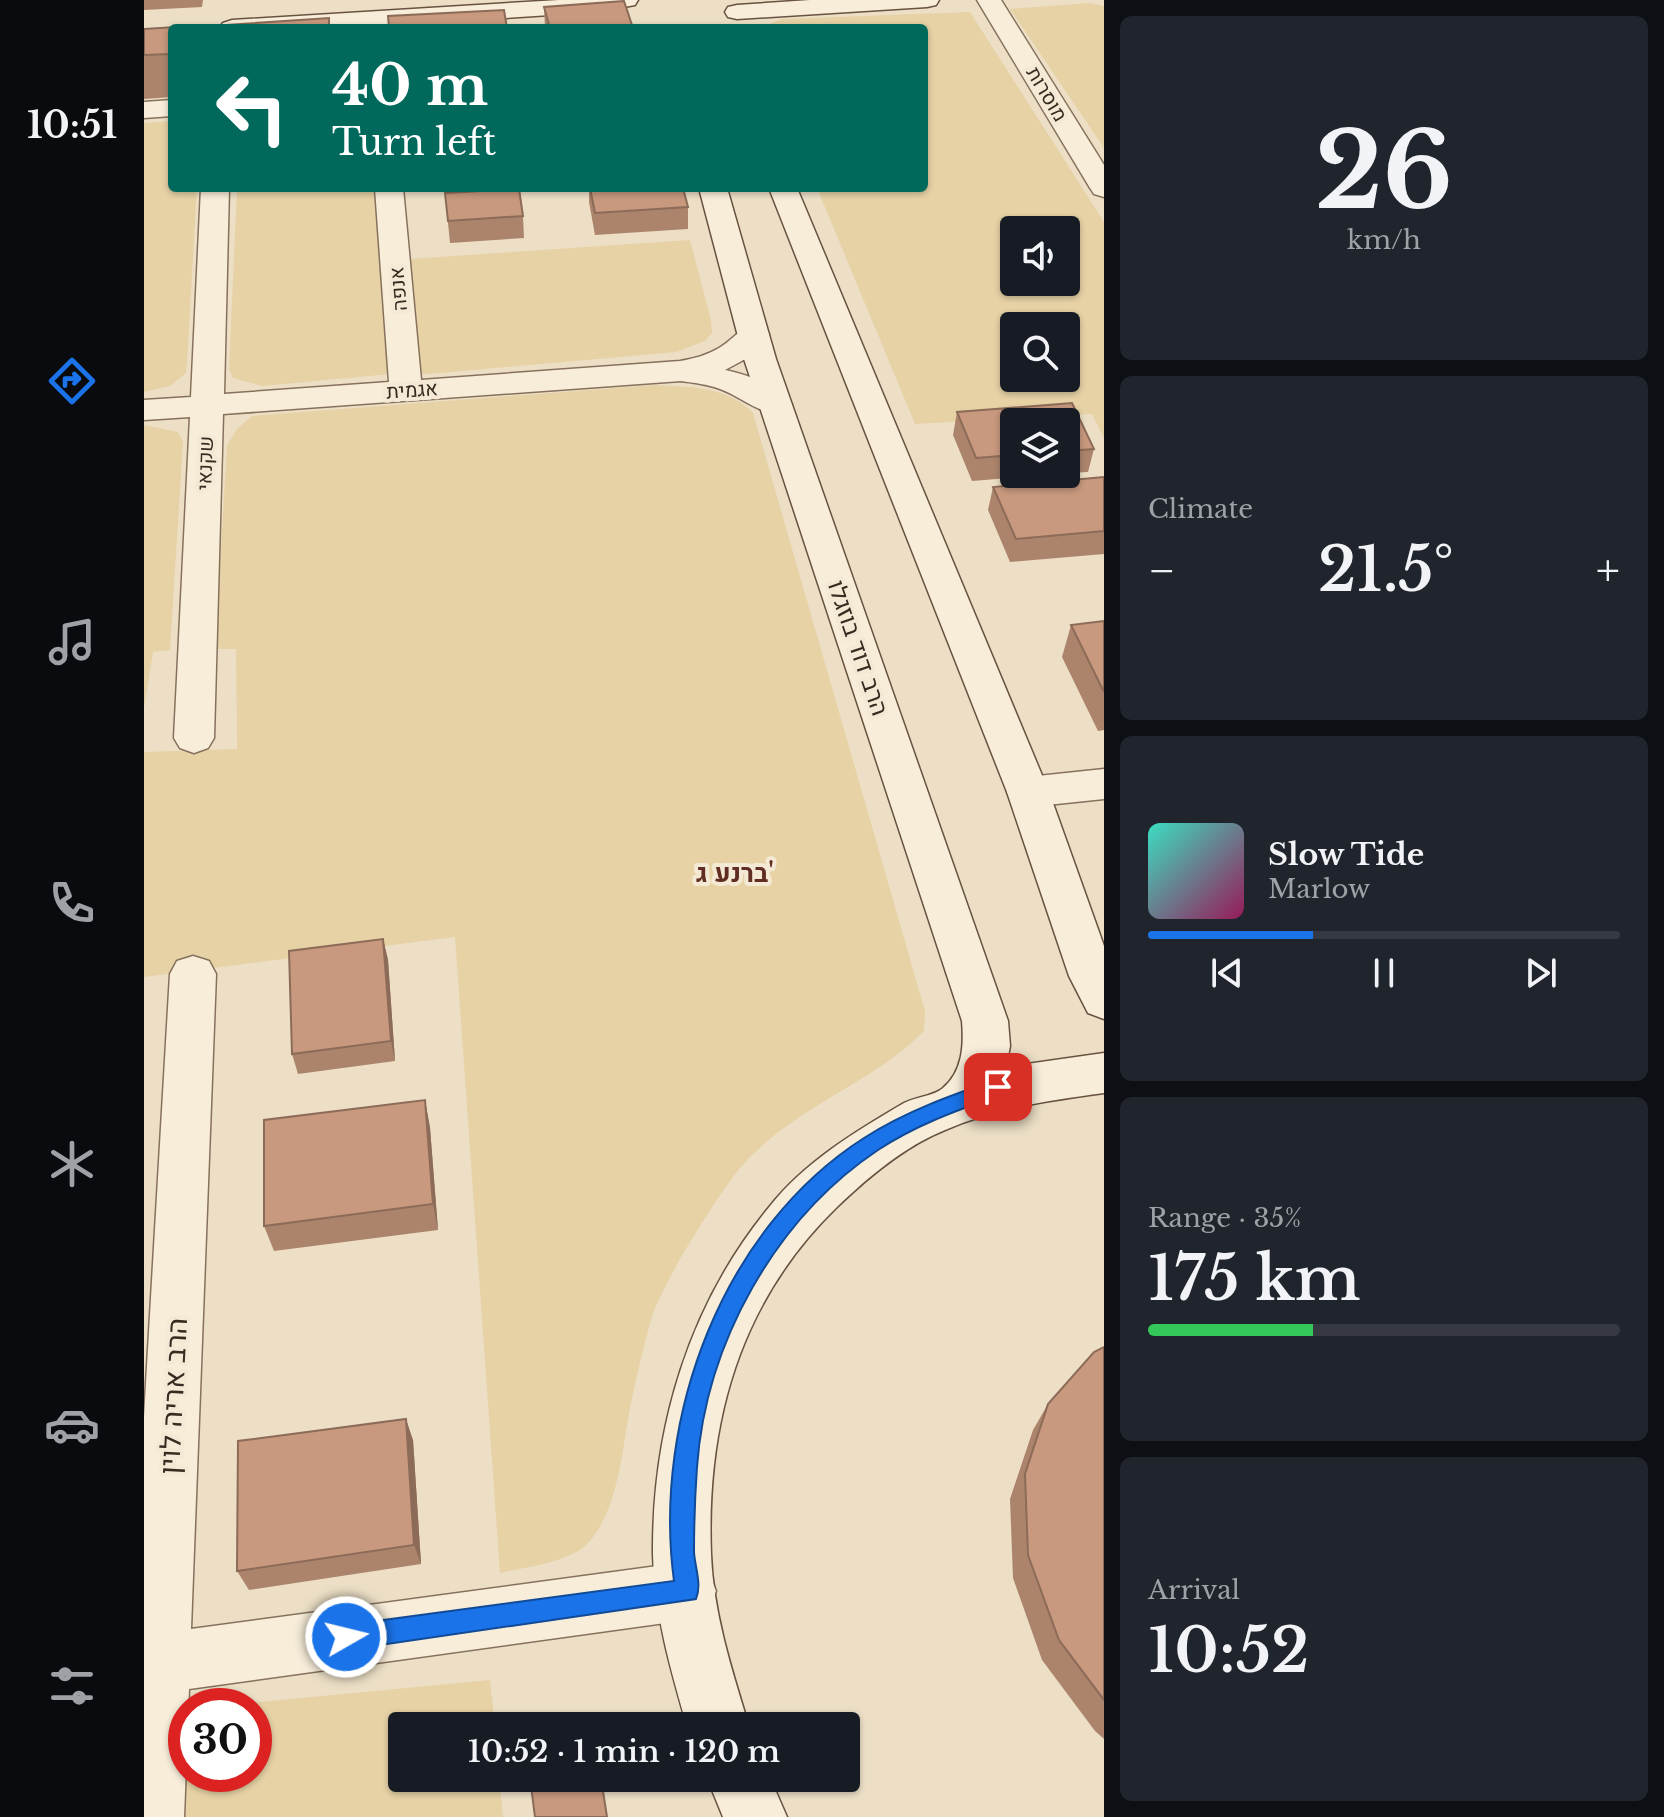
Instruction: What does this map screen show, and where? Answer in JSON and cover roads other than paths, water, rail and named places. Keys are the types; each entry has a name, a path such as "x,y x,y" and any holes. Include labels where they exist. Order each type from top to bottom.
{"street":[{"path":"730,13 927,0"},
{"name":"מוסרות","path":"989,0 1104,188"},
{"path":"295,24 597,5 630,10"},
{"path":"474,24 630,10"},
{"path":"144,110 168,108"},
{"name":"שקנאי","path":"194,738 215,192"},
{"name":"אנפה","path":"389,192 406,391"},
{"name":"הרב דוד בוזגלו","path":"714,192 775,405 985,1021 989,1050 981,1070 961,1101"},
{"path":"785,192 1028,792 1092,976 1104,1000"},
{"name":"אגמית","path":"680,371 730,357 743,348 753,334"},
{"name":"אגמית","path":"144,410 680,371 706,373 734,382 757,391 775,405"},
{"path":"1028,792 1104,784"},
{"name":"הרב אריה לוין","path":"152,1817 152,1664 193,974"},
{"path":"714,1712 696,1650 682,1554 685,1465 701,1382 729,1308 768,1244 815,1189 871,1144 932,1111 998,1087 1069,1074 1104,1073"},
{"path":"152,1664 687,1591"},
{"path":"744,1792 755,1817"}],"district":[{"name":"ברנע ג'","path":"735,873"}]}
